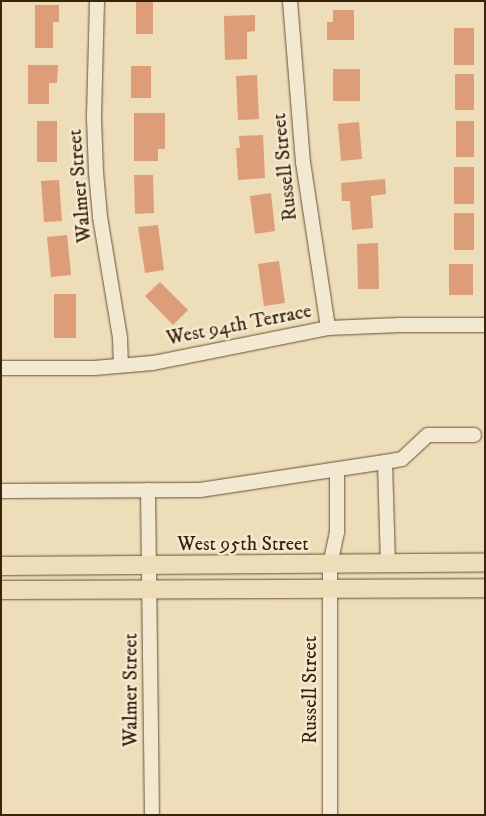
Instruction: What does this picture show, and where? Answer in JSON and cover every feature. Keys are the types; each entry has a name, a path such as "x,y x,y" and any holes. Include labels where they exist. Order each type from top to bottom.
{"main road":[{"name":"West 95th Street","path":"1,566 485,563"},
{"path":"1,590 485,588"}],"street":[{"name":"Walmer Street","path":"97,1 94,118 96,172 100,217 120,338 122,366"},
{"name":"Russell Street","path":"290,1 303,162 328,328"},
{"name":"West 94th Terrace","path":"1,368 94,368 122,366 153,362 328,328 400,325 485,325"},
{"path":"1,491 200,490 402,459 428,435 474,435"},
{"path":"385,462 388,564"},
{"name":"Russell Street","path":"330,815 330,565 337,532 337,470"},
{"name":"Walmer Street","path":"148,490 152,815"}],"building":[{"path":"136,1 153,1 153,34 136,34"},
{"path":"35,5 59,5 59,22 53,22 53,48 35,48"},
{"path":"333,10 354,10 354,40 327,40 327,22 333,22"},
{"path":"255,15 255,31 247,32 247,59 225,60 224,16"},
{"path":"454,28 474,28 474,65 454,65"},
{"path":"28,65 58,65 57,83 49,83 49,104 28,104"},
{"path":"131,66 151,66 151,98 131,98"},
{"path":"333,69 360,69 360,101 333,101"},
{"path":"455,74 474,74 474,110 455,110"},
{"path":"257,75 259,119 238,120 236,76"},
{"path":"134,113 165,113 165,149 158,149 158,161 134,161"},
{"path":"37,121 57,121 57,162 37,162"},
{"path":"456,121 474,121 474,157 456,157"},
{"path":"359,122 362,159 341,161 338,124"},
{"path":"263,135 265,178 238,180 236,148 240,148 239,136"},
{"path":"454,167 474,167 474,204 454,204"},
{"path":"134,175 153,175 154,213 135,214"},
{"path":"385,179 386,194 371,196 373,228 352,230 350,201 342,201 341,183"},
{"path":"59,180 62,221 44,222 41,181"},
{"path":"271,193 275,231 255,234 250,196"},
{"path":"454,213 474,213 474,250 454,250"},
{"path":"158,225 164,270 145,273 138,227"},
{"path":"67,235 71,275 51,277 47,237"},
{"path":"378,243 379,289 358,289 357,244"},
{"path":"279,261 285,303 264,306 258,264"},
{"path":"449,264 473,264 473,295 449,295"},
{"path":"160,282 188,310 173,325 145,296"},
{"path":"54,294 76,294 76,338 54,338"}]}
